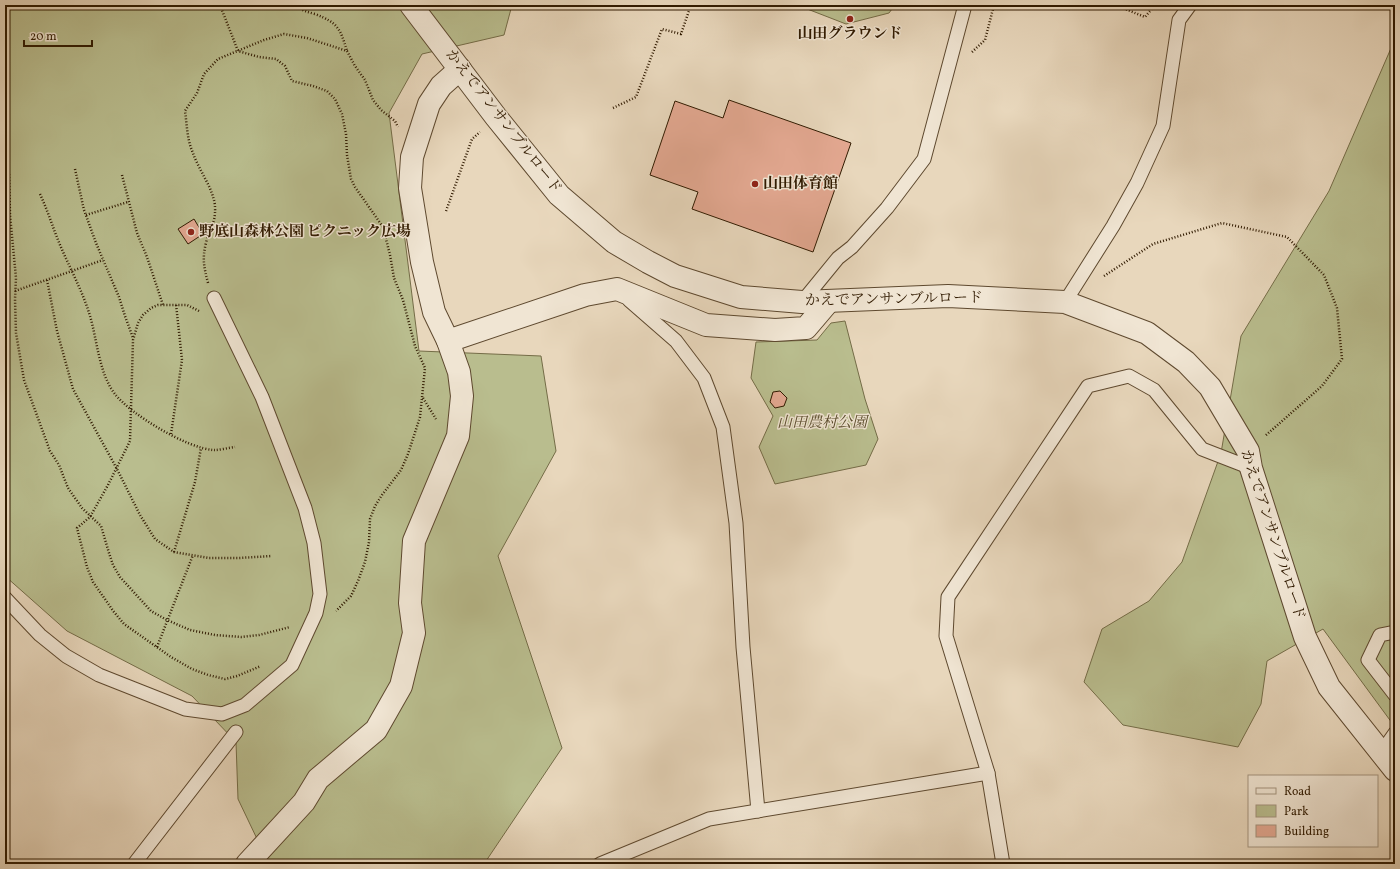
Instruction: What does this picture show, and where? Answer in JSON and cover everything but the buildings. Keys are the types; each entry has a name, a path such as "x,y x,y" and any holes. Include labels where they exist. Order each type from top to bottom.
{"street":[{"name":"かえでアンサンブルロード","path":"411,5 496,117 559,195 614,242 675,276 741,297 802,302 948,296 1065,302 1147,333 1186,362 1210,387 1250,460 1305,637 1329,687 1395,770"},
{"path":"247,864 304,802 318,779 376,730 401,686 414,633 410,603 414,541 458,436 462,396 459,372 448,341 434,312 422,262 410,188 412,157 429,104 441,86 460,69"},
{"path":"448,341 585,295 617,289 706,325 775,330 806,328 829,301"}],"lane":[{"path":"802,302 838,258 852,247 887,208 924,159 965,5"},
{"path":"1065,302 1113,226 1137,182 1163,126 1179,20 1190,5"},
{"path":"617,289 676,341 704,378 723,427 736,523 743,647 758,811"},
{"path":"5,598 45,640 66,656 99,675 185,709 222,714 245,705 292,665 316,613 320,594 314,543 305,508 262,397 217,303"},
{"path":"1003,864 988,772 946,636 948,597 1088,386 1129,376 1154,390 1202,449 1250,460"},
{"path":"1395,632 1380,635 1368,660 1395,695"},
{"path":"134,864 236,732"},
{"path":"1381,753 1395,733"},
{"path":"600,864 709,819 988,772"}],"path":[{"path":"220,5 238,51"},
{"path":"295,5 301,10 331,21 339,28 347,51 365,80 373,100 381,110 395,121 412,157"},
{"path":"613,108 636,97 662,29 681,34 691,5"},
{"path":"1115,5 1145,17 1155,5"},
{"path":"208,284 203,261 206,242 214,223 215,207 210,190 192,151 185,111 197,93 204,74 218,59 284,34 307,38 347,51"},
{"path":"9,174 10,215 16,278 16,333 24,380 50,451 59,465 68,488 82,508 101,526 113,565 120,577 152,611 167,620 190,630 215,635 241,637 259,635 330,615 351,596 365,562 372,513 382,495 401,470 420,417 425,368 414,346 403,300 394,278 383,227 355,187 351,178 347,155 345,127 342,114 335,99 327,91 292,81 285,66 276,60 238,51"},
{"path":"446,211 472,139"},
{"path":"75,169 86,214 119,297 134,340"},
{"path":"122,175 137,233 147,257 163,305"},
{"path":"40,194 90,316 103,367 109,384 115,394 132,410 193,446 214,450 235,447"},
{"path":"86,214 128,202"},
{"path":"1103,277 1153,244 1222,223 1286,237 1324,275 1337,308 1342,359 1322,386 1250,460"},
{"path":"15,291 103,260"},
{"path":"47,280 57,331 73,389 117,469 140,515 155,538 174,552 209,558 272,556"},
{"path":"217,303 198,311 187,305 158,305 151,308 138,322 134,340 130,441 117,469 90,517 77,528 87,567 93,582 124,624 170,656 192,669 225,679 237,676 264,665"},
{"path":"171,434 182,360 176,304"},
{"path":"174,552 195,482 202,448"},
{"path":"157,647 193,555"}],"green space":[{"path":"5,5 512,5 504,35 422,54 389,113 419,351 541,356 556,451 498,556 562,748 484,864 269,864 238,799 236,742 192,696 67,631 5,576"},
{"name":"山田グラウンド","path":"797,5 895,5 889,13 846,24"},
{"path":"1395,39 1395,727 1323,629 1267,661 1261,704 1238,747 1123,725 1084,682 1102,629 1149,601 1182,562 1221,453 1241,336 1329,191"},
{"name":"山田農村公園","path":"845,321 865,399 878,439 866,465 775,484 759,447 773,416 751,378 756,342 817,340 831,323"}],"place":[{"name":"山田グラウンド","path":"850,19"},
{"name":"山田体育館","path":"755,184"},
{"name":"野底山森林公園 ピクニック広場","path":"191,232"}]}
